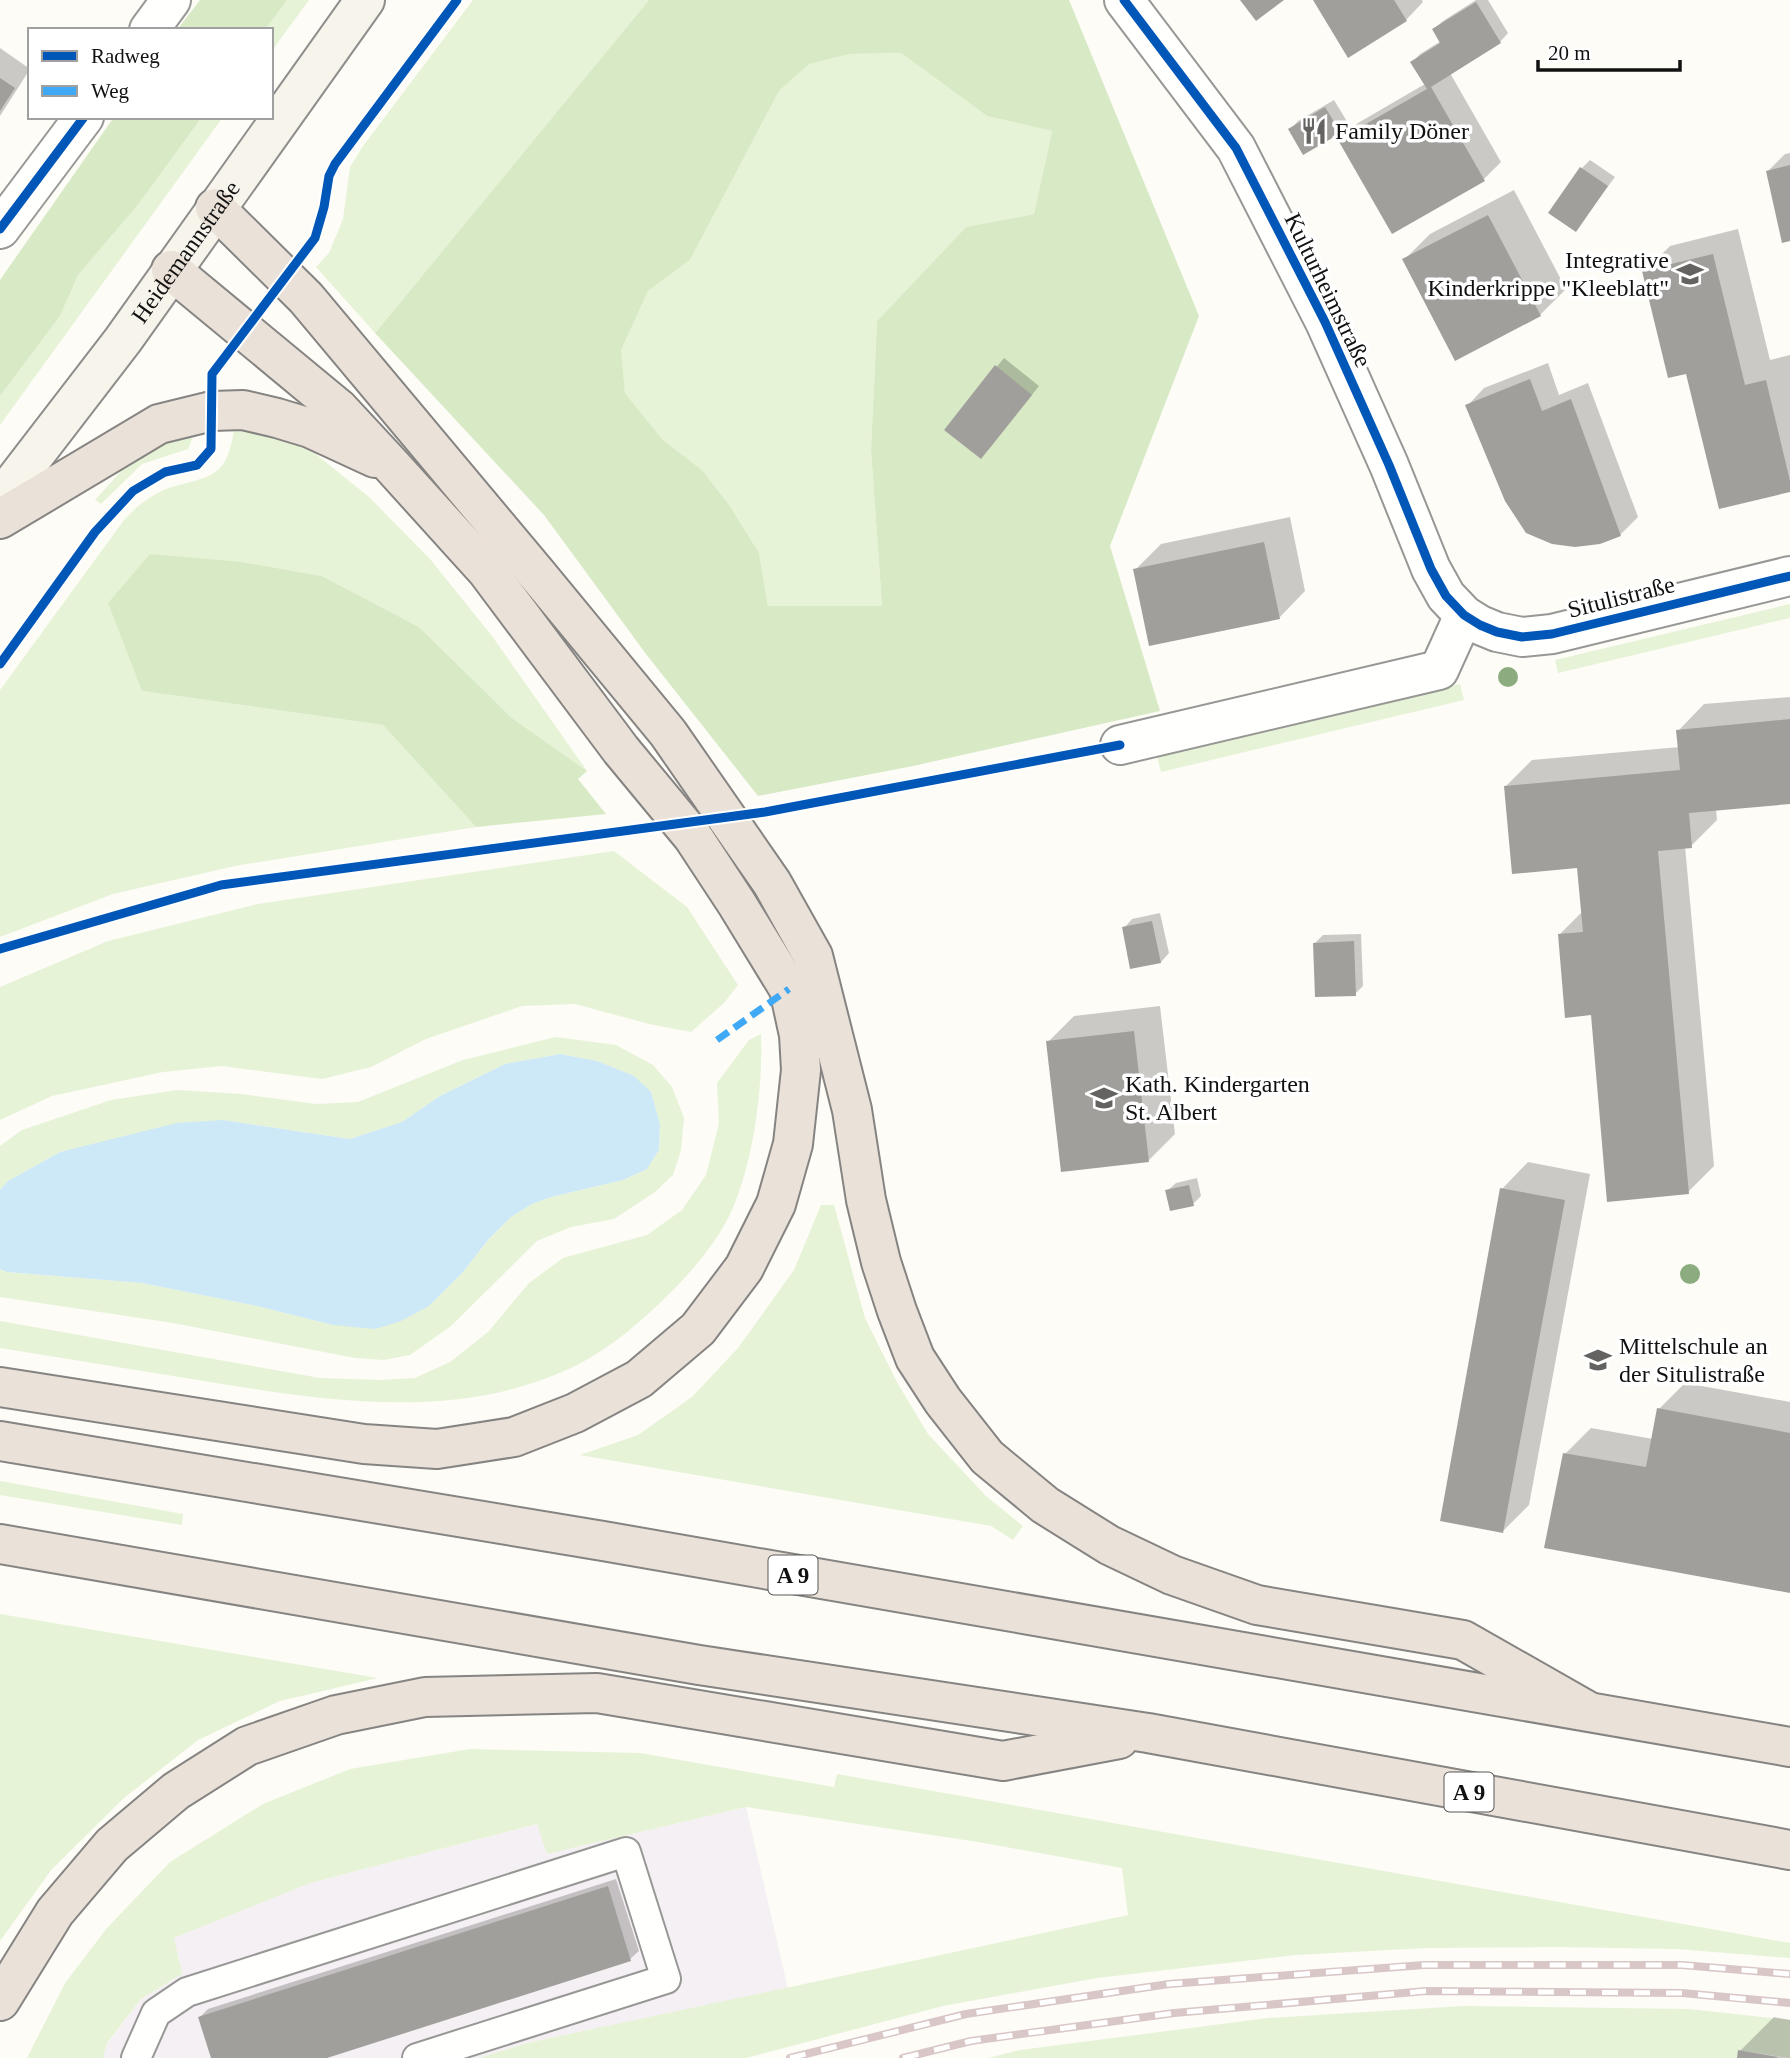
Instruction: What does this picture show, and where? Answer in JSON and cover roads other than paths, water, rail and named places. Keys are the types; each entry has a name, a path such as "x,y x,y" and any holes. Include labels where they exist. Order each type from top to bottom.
{"highway":[{"path":"215,208 306,298 668,733 772,883 813,956 852,1110 866,1200 881,1262 915,1358 943,1401 987,1457 1045,1506 1109,1545 1172,1575 1257,1605 1463,1640 1586,1710"},
{"path":"0,1387 364,1444 437,1449 514,1437 575,1413 639,1379 698,1329 744,1268 776,1204 793,1144 801,1070 799,1035 789,989 693,837 621,750 486,571 393,466 339,409 171,270"},
{"path":"0,519 159,424 212,411 243,410 310,428 393,466"},
{"name":"A 9","path":"0,1441 617,1544 1790,1747"},
{"name":"A 9","path":"0,1544 699,1665 1148,1733 1790,1850"},
{"path":"0,2001 55,1912 112,1845 176,1791 247,1746 336,1715 425,1697 597,1693 1003,1761 1148,1733"}],"main road":[{"name":"Heidemannstraße","path":"0,500 122,340 365,0"}],"street":[{"path":"150,28 171,0"},
{"name":"Kulturheimstraße","path":"1124,0 1236,148 1325,321 1389,464 1431,569 1446,596 1464,615"},
{"path":"0,229 82,119"},
{"name":"Situlistraße","path":"1464,615 1497,632 1522,637 1552,634 1790,576"},
{"path":"1120,745 1439,670 1464,615"}],"lane":[{"path":"136,2058 156,2013 187,1992 626,1852 666,1979 417,2058"}],"water":[{"path":"560,1054 597,1061 634,1076 651,1092 660,1124 659,1150 647,1169 623,1180 551,1197 532,1204 511,1217 429,1306 401,1321 375,1329 333,1325 257,1306 142,1283 7,1272 0,1269 0,1190 8,1181 60,1152 177,1123 223,1120 350,1139 402,1122 440,1096 505,1064"}],"railway":[{"path":"790,2058 966,2014 1169,1984 1424,1965 1682,1965 1790,1974"},
{"path":"903,2058 971,2041 1174,2013 1426,1991 1682,1993 1790,2003"}],"place":[{"name":"Family Döner","path":"1314,131"},
{"name":"Integrative Kinderkrippe \"Kleeblatt\"","path":"1690,274"},
{"name":"Kath. Kindergarten St. Albert","path":"1104,1098"},
{"name":"Mittelschule an der Situlistraße","path":"1598,1360"}]}
